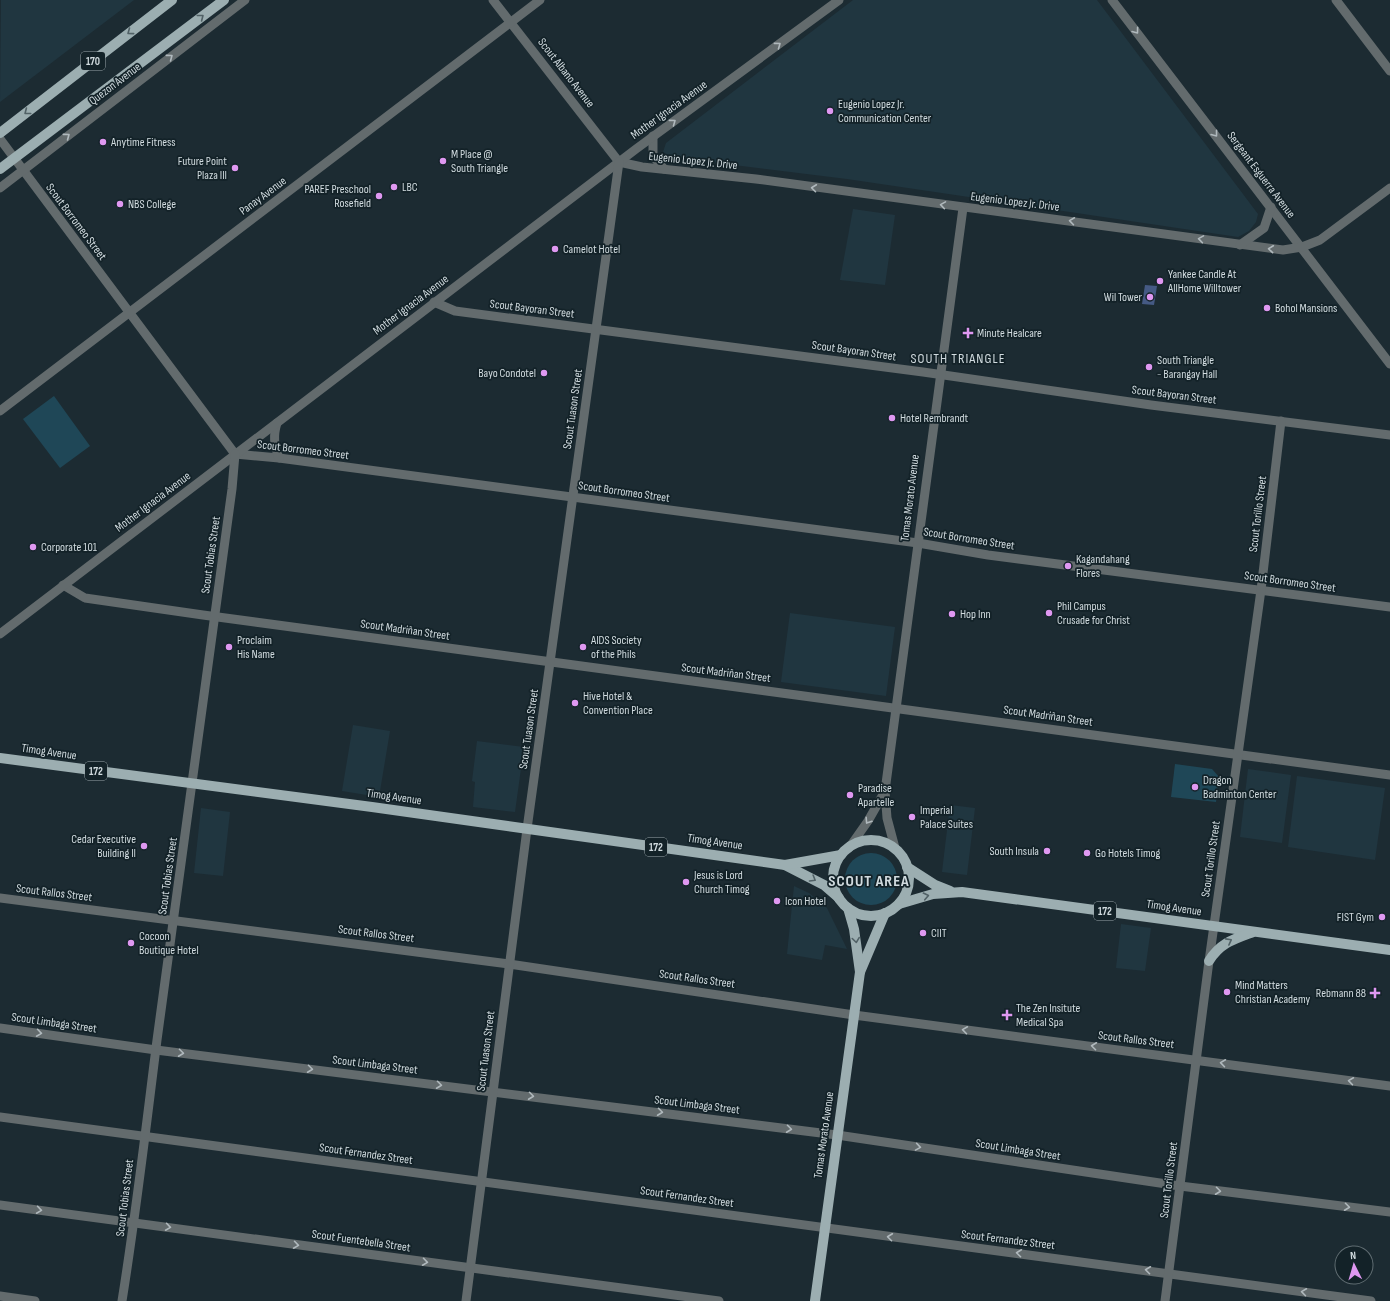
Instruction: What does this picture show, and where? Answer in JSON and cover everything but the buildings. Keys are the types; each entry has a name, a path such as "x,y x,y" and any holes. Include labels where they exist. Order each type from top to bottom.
{"main road":[{"name":"170","path":"0,133 172,0"},
{"name":"Quezon Avenue","path":"0,170 224,0"},
{"name":"Timog Avenue","path":"0,758 785,865 824,885 839,898"},
{"name":"172","path":"899,904 885,913 866,915 848,908 839,898 834,885 833,876 835,867 845,851 862,841 874,840 895,848 907,867"},
{"name":"Timog Avenue","path":"785,865 845,851"},
{"name":"Timog Avenue","path":"907,867 936,885 954,892 1390,950"},
{"path":"899,904 907,889 909,878 907,867"},
{"name":"Timog Avenue","path":"899,904 921,897 954,892"},
{"name":"Tomas Morato Avenue","path":"848,908 854,929 860,972"},
{"name":"Tomas Morato Avenue","path":"815,1301 860,972 885,913"},
{"path":"1209,961 1217,950 1229,940 1256,931"}],"street":[{"name":"Quezon Avenue","path":"0,188 245,0"},
{"name":"Scout Albano Avenue","path":"493,0 619,162"},
{"name":"Panay Avenue","path":"0,411 540,0"},
{"name":"Mother Ignacia Avenue","path":"0,634 653,136 839,0"},
{"name":"Sergeant Esguerra Avenue","path":"1112,0 1271,206 1390,364"},
{"path":"1336,0 1390,71"},
{"path":"653,136 653,156 664,169"},
{"name":"Scout Borromeo Street","path":"3,143 235,454 279,458 1390,607"},
{"name":"Eugenio Lopez Jr. Drive","path":"619,162 642,167 756,180 1283,250 1302,247 1320,240 1390,188"},
{"name":"Scout Tuason Street","path":"466,1301 527,829 619,162"},
{"path":"1240,245 1264,228 1271,206"},
{"name":"Tomas Morato Avenue","path":"895,848 887,818 885,791 963,208"},
{"name":"Scout Bayoran Street","path":"434,302 455,311 940,375 1151,405 1390,435"},
{"name":"Scout Torillo Street","path":"1165,1301 1209,961 1261,590 1281,421"},
{"path":"277,423 273,435 275,449 279,458"},
{"name":"Scout Tobias Street","path":"122,1301 134,1222 144,1137 215,617 232,489 235,454"},
{"name":"Scout Madriñan Street","path":"63,585 85,598 215,617 1390,775"},
{"name":"Tomas Morato Avenue","path":"845,851 868,821 885,791"},
{"name":"Scout Rallos Street","path":"0,898 174,919 509,964 854,1015 1390,1086"},
{"name":"Scout Limbaga Street","path":"0,1028 156,1050 837,1135 1180,1186 1390,1212"},
{"name":"Scout Fernandez Street","path":"0,1117 1371,1301"},
{"name":"Scout Fuentebella Street","path":"0,1205 719,1301"},
{"path":"0,1296 35,1301"}],"shaded area":[{"path":"1,0 134,0 0,102"},
{"path":"853,0 1097,0 1258,214 1256,222 1249,231 1238,237 847,179 670,157 663,152 666,143"},
{"path":"853,209 895,215 885,285 840,280"},
{"path":"1145,285 1157,286 1154,305 1142,304"},
{"path":"54,396 90,446 60,468 23,419"},
{"path":"790,613 895,627 886,696 781,682"},
{"path":"353,725 390,731 379,797 342,791"},
{"path":"477,741 524,747 515,812 473,807 475,782 472,781"},
{"name":"Dragon Badminton Center","path":"1175,764 1212,769 1219,777 1216,802 1171,797"},
{"path":"1248,769 1291,775 1282,843 1240,837"},
{"path":"1297,776 1385,788 1375,860 1288,847"},
{"path":"950,805 975,808 967,875 942,872"},
{"path":"201,808 230,812 223,876 194,873"},
{"path":"866,853 876,853 886,857 893,864 897,874 897,884 893,894 886,901 876,905 866,905 856,901 849,894 845,884 845,874 849,864 856,857"},
{"path":"794,886 809,893 827,908 847,949 825,945 822,960 787,954"},
{"path":"1121,924 1151,928 1145,971 1116,968"}],"place":[{"name":"Eugenio Lopez Jr. Communication Center","path":"830,111"},
{"name":"Anytime Fitness","path":"103,142"},
{"name":"M Place @ South Triangle","path":"443,161"},
{"name":"Future Point Plaza III","path":"235,168"},
{"name":"LBC","path":"394,187"},
{"name":"PAREF Preschool Rosefield","path":"379,196"},
{"name":"NBS College","path":"120,204"},
{"name":"Camelot Hotel","path":"555,249"},
{"name":"Yankee Candle At AllHome Willtower","path":"1160,281"},
{"name":"Wil Tower","path":"1150,297"},
{"name":"Bohol Mansions","path":"1267,308"},
{"name":"Minute Healcare","path":"968,333"},
{"name":"South Triangle - Barangay Hall","path":"1149,367"},
{"name":"Bayo Condotel","path":"544,373"},
{"name":"Hotel Rembrandt","path":"892,418"},
{"name":"Corporate 101","path":"33,547"},
{"name":"Kagandahang Flores","path":"1068,566"},
{"name":"Phil Campus Crusade for Christ","path":"1049,613"},
{"name":"Hop Inn","path":"952,614"},
{"name":"Proclaim His Name","path":"229,647"},
{"name":"AIDS Society of the Phils","path":"583,647"},
{"name":"Hive Hotel & Convention Place","path":"575,703"},
{"name":"Dragon Badminton Center","path":"1195,787"},
{"name":"Paradise Apartelle","path":"850,795"},
{"name":"Imperial Palace Suites","path":"912,817"},
{"name":"Cedar Executive Building II","path":"144,846"},
{"name":"South Insula","path":"1047,851"},
{"name":"Go Hotels Timog","path":"1087,853"},
{"name":"Jesus is Lord Church Timog","path":"686,882"},
{"name":"Icon Hotel","path":"777,901"},
{"name":"FIST Gym","path":"1382,917"},
{"name":"CIIT","path":"923,933"},
{"name":"Cocoon Boutique Hotel","path":"131,943"},
{"name":"Mind Matters Christian Academy","path":"1227,992"},
{"name":"Rebmann 88","path":"1375,993"},
{"name":"The Zen Insitute Medical Spa","path":"1007,1015"}],"district":[{"name":"SOUTH TRIANGLE","path":"958,358"},
{"name":"SCOUT AREA","path":"869,881"}]}
